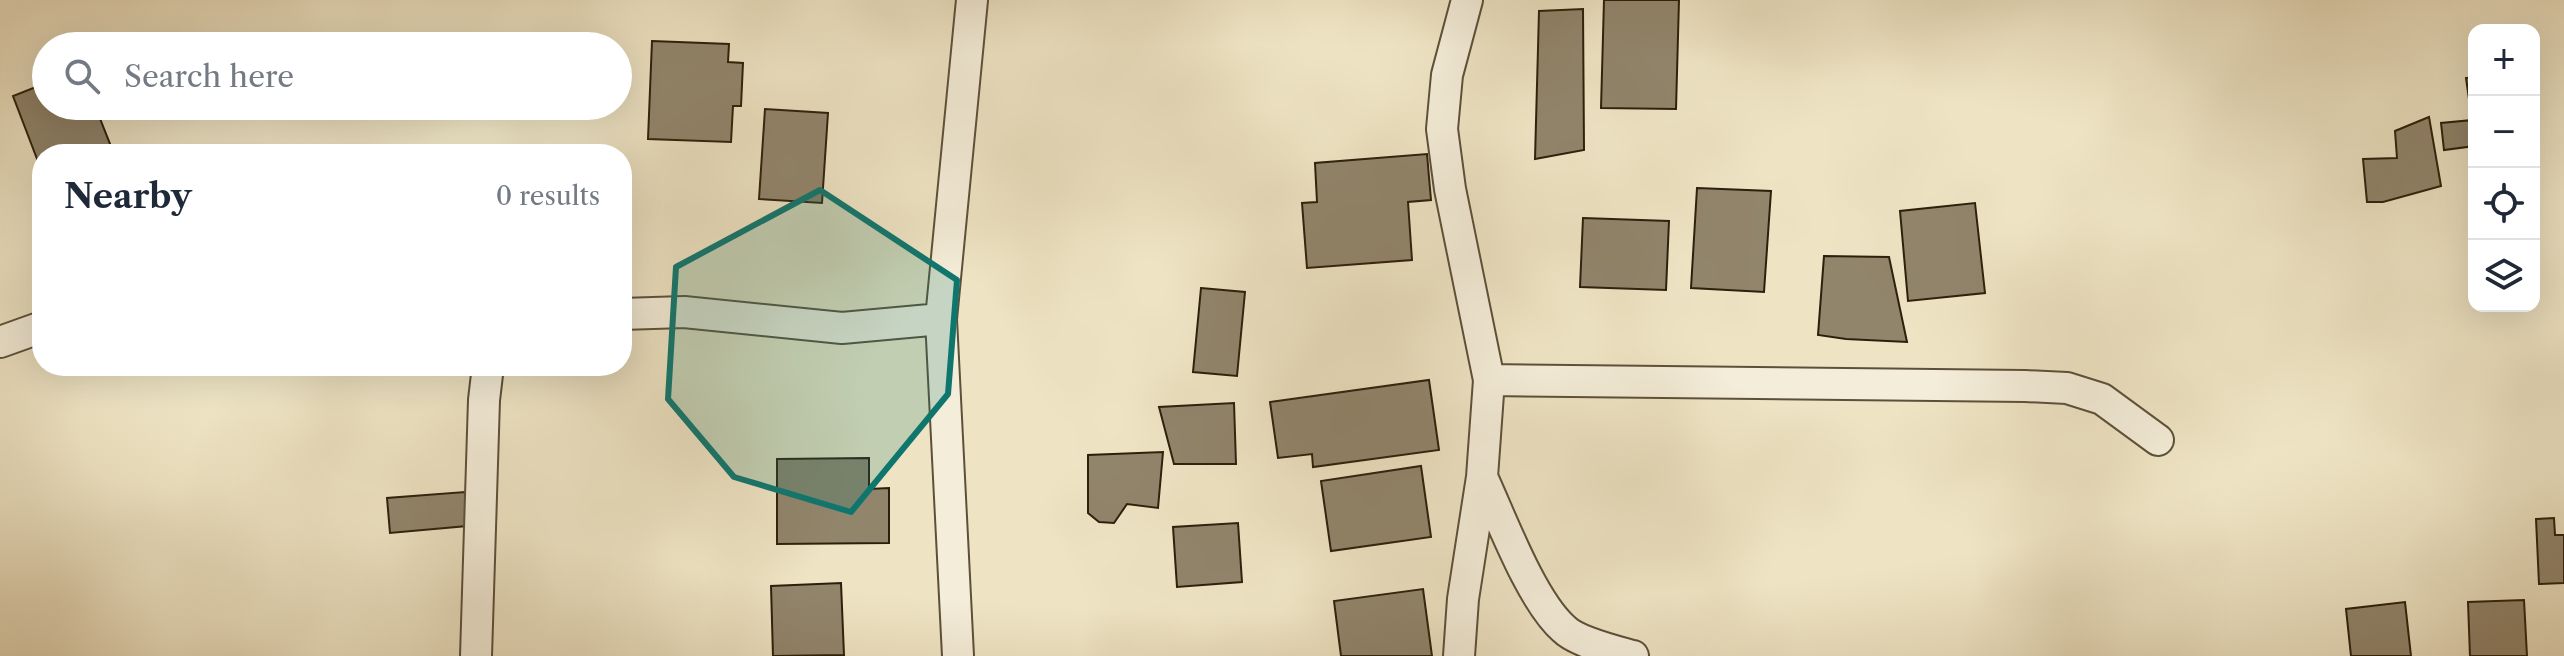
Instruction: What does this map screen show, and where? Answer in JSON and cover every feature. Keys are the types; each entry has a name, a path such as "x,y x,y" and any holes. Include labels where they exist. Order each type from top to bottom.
{"street":[{"path":"958,656 941,319 972,0"},
{"path":"1459,656 1463,599 1482,477 1489,380 1450,189 1442,129 1447,75 1467,0"},
{"path":"632,314 684,312 842,328 941,319"},
{"path":"0,342 32,331"},
{"path":"476,656 487,376"},
{"path":"1489,380 2067,388 2102,399 2158,440"},
{"path":"1482,477 1538,596 1565,631 1604,648 1633,656"}],"highlighted area":[{"path":"820,190 957,280 948,394 851,512 734,477 668,399 676,267"}],"building":[{"path":"1604,0 1679,0 1676,109 1601,108"},
{"path":"1583,9 1584,150 1535,159 1539,11"},
{"path":"652,41 729,44 728,62 743,63 741,106 733,106 731,142 648,139"},
{"path":"32,89 32,120 101,120 110,144 32,146 13,96"},
{"path":"765,109 828,113 822,203 759,199"},
{"path":"2429,117 2441,186 2383,202 2367,202 2363,159 2397,158 2395,131"},
{"path":"2468,120 2468,147 2444,150 2441,123"},
{"path":"1427,154 1431,200 1408,202 1412,260 1307,268 1302,203 1317,202 1315,163"},
{"path":"1697,188 1771,191 1764,292 1691,288"},
{"path":"1975,203 1985,293 1908,301 1900,211"},
{"path":"1583,218 1669,221 1666,290 1580,287"},
{"path":"1824,256 1889,257 1907,342 1818,335"},
{"path":"1201,288 1245,292 1237,376 1193,372"},
{"path":"1429,380 1439,450 1313,467 1312,454 1278,458 1270,402"},
{"path":"1234,403 1236,464 1174,464 1159,407"},
{"path":"1163,452 1158,508 1127,504 1114,523 1099,522 1088,513 1088,455"},
{"path":"869,458 869,489 889,488 889,543 777,544 777,459"},
{"path":"1421,466 1431,537 1331,551 1321,481"},
{"path":"465,492 467,526 390,533 387,498"},
{"path":"2554,518 2555,535 2564,535 2564,583 2539,584 2536,519"},
{"path":"1238,523 1242,582 1177,587 1173,527"},
{"path":"841,583 844,655 773,656 771,586"},
{"path":"1423,589 1432,656 1341,656 1334,601"},
{"path":"2524,600 2527,656 2470,656 2468,602"},
{"path":"2405,602 2411,656 2351,656 2346,609"}]}
